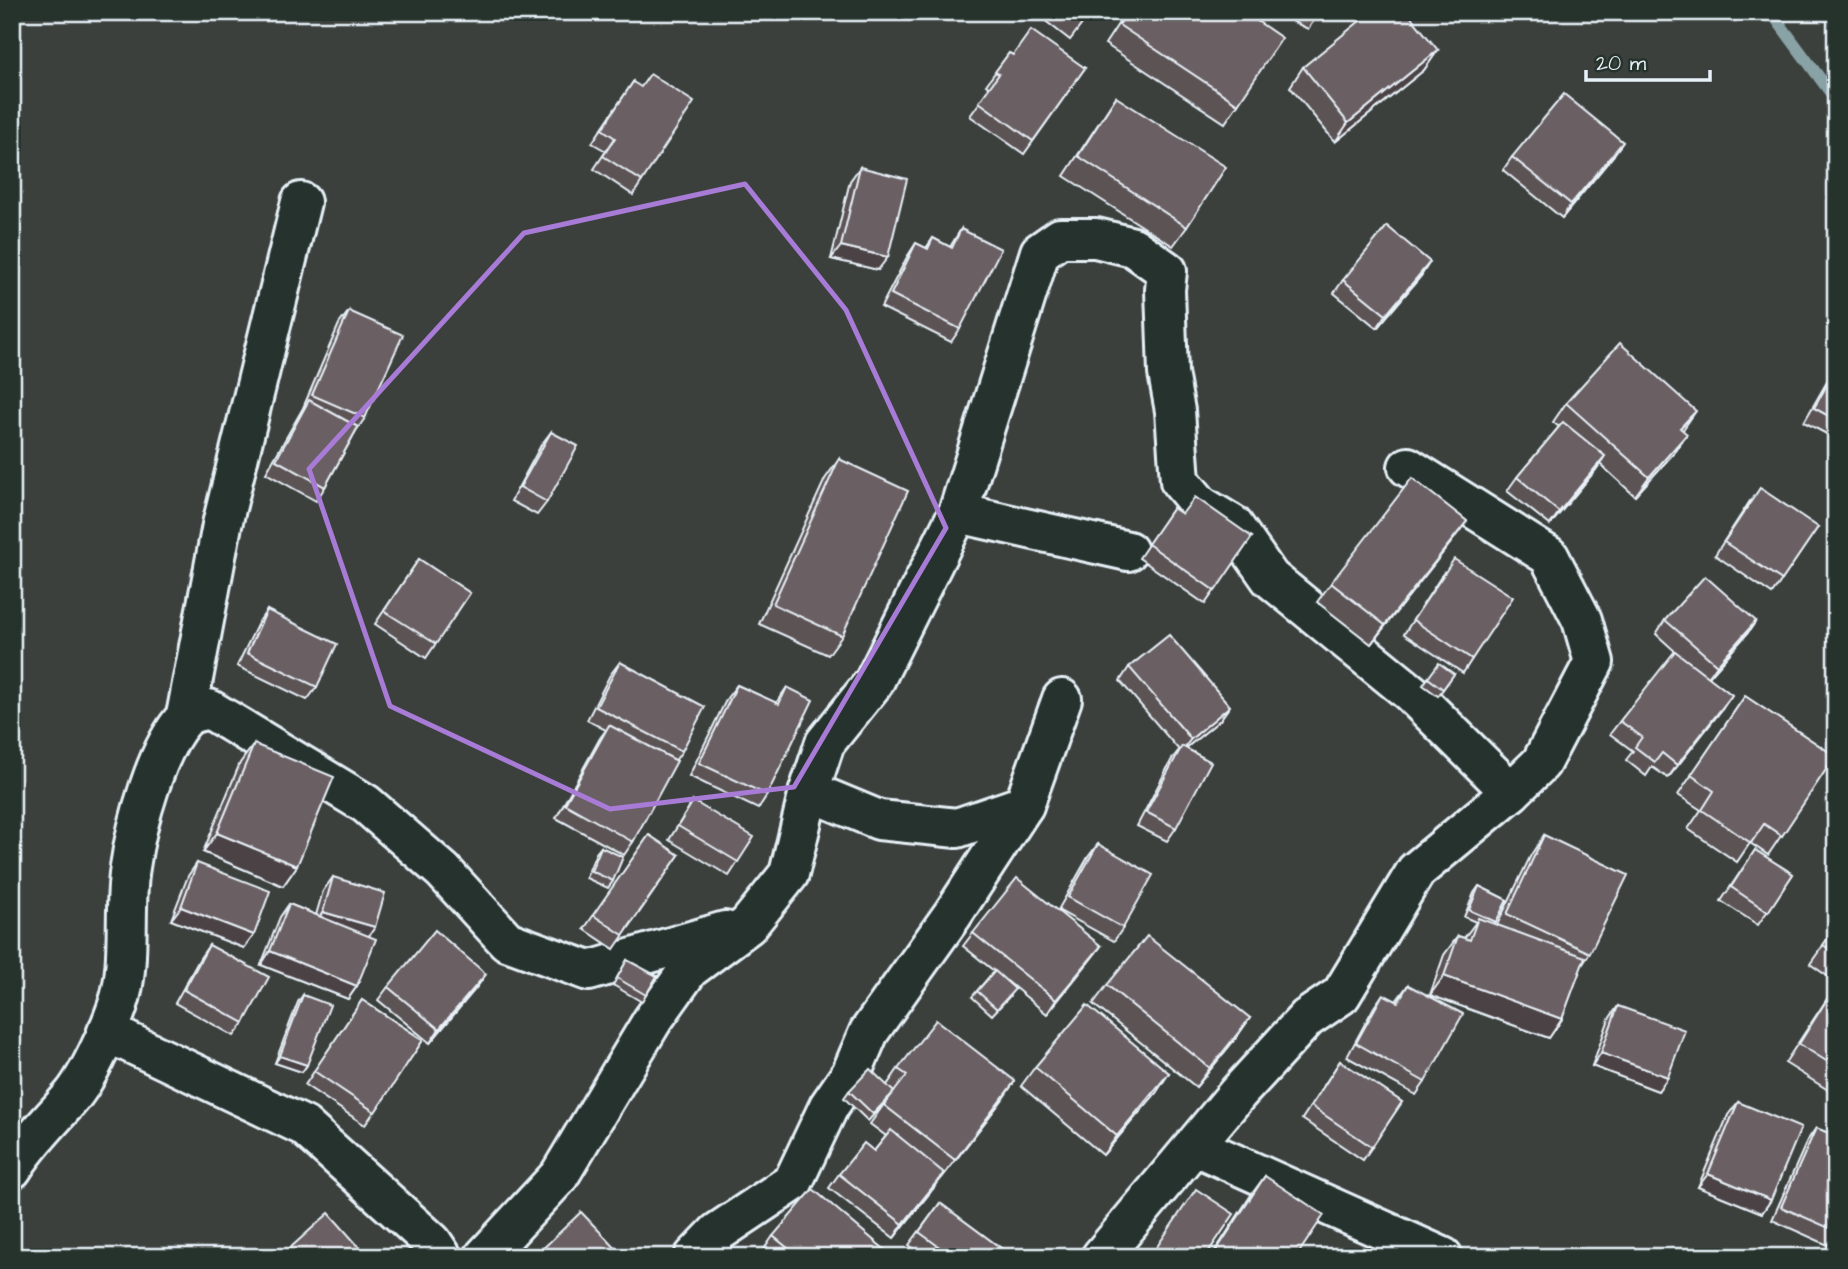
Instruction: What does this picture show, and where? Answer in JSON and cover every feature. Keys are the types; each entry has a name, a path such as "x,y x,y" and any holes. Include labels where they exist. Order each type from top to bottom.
{"street":[{"path":"12,1169 22,1152 75,1092 107,1032 119,1001 130,867 144,805 166,745 186,716 222,525 301,202"},
{"path":"484,1257 559,1176 652,1021 689,969 748,925 789,874 809,792 825,743 874,681 958,513 1041,251 1060,238 1096,238 1133,247 1167,271 1165,290 1168,373 1175,411 1181,481 1200,505 1233,526 1270,578 1410,694 1511,792"},
{"path":"1101,1257 1238,1093 1307,1018 1341,995 1416,871 1511,792 1541,763 1594,662 1582,620 1549,556 1408,467"},
{"path":"958,513 1128,551"},
{"path":"694,1257 718,1232 793,1182 829,1106 850,1074 869,1032 953,914 1024,805 1062,699"},
{"path":"186,716 209,709 366,804 443,871 507,942 589,971 748,925"},
{"path":"809,792 879,820 957,828 1024,805"},
{"path":"107,1032 304,1126 432,1242 442,1257"},
{"path":"1195,1146 1443,1257"}],"highlighted area":[{"path":"745,184 846,310 946,528 794,787 610,809 390,706 309,469 524,233"}],"building":[{"path":"1073,12 1090,12 1084,21"},
{"path":"1127,12 1244,12 1282,38 1238,104 1119,25"},
{"path":"1371,12 1407,12 1438,50 1348,123 1303,67"},
{"path":"1031,30 1085,68 1033,141 979,102 999,74 995,72 1009,53 1013,55"},
{"path":"650,74 694,102 642,181 603,156 615,138 602,129 633,82 641,87"},
{"path":"1564,94 1623,142 1571,204 1512,157"},
{"path":"1116,97 1226,167 1187,227 1078,156"},
{"path":"860,167 907,179 888,257 841,246"},
{"path":"1387,226 1430,262 1386,315 1343,280"},
{"path":"961,229 1001,249 960,329 891,294 916,243 928,249 933,238 952,248"},
{"path":"349,311 403,335 365,418 312,395"},
{"path":"1620,343 1696,411 1680,428 1687,434 1649,477 1566,403"},
{"path":"1836,369 1836,420 1814,408"},
{"path":"309,400 358,427 325,487 276,460"},
{"path":"1563,422 1605,456 1559,512 1517,477"},
{"path":"551,432 578,446 547,502 520,487"},
{"path":"839,459 908,491 842,636 773,604"},
{"path":"1412,478 1467,521 1385,625 1331,583"},
{"path":"1760,488 1818,527 1782,580 1724,542"},
{"path":"1195,497 1252,537 1215,591 1148,544 1173,508 1182,514"},
{"path":"419,559 470,593 436,644 384,611"},
{"path":"1454,559 1513,597 1472,659 1413,620"},
{"path":"1705,576 1756,621 1717,665 1665,620"},
{"path":"267,610 337,644 317,687 247,653"},
{"path":"1169,635 1230,706 1191,739 1129,667"},
{"path":"1675,651 1732,695 1677,765 1662,753 1655,762 1635,747 1642,737 1620,721"},
{"path":"620,662 705,707 682,751 596,707"},
{"path":"1439,663 1454,674 1443,689 1428,678"},
{"path":"737,685 779,704 787,687 813,700 767,795 699,763"},
{"path":"1745,696 1835,756 1782,836 1764,824 1751,843 1702,810 1714,791 1691,775"},
{"path":"609,725 677,761 633,842 565,804"},
{"path":"254,744 334,777 297,866 217,833"},
{"path":"1182,746 1211,762 1176,828 1146,812"},
{"path":"693,801 754,837 738,862 678,826"},
{"path":"649,835 679,855 623,935 593,915"},
{"path":"1544,835 1628,875 1590,953 1507,914"},
{"path":"1098,844 1153,875 1123,928 1068,897"},
{"path":"601,847 623,857 613,881 591,871"},
{"path":"1755,850 1793,874 1768,912 1731,887"},
{"path":"197,863 270,891 254,935 181,907"},
{"path":"333,877 385,893 375,927 323,912"},
{"path":"1017,878 1101,946 1056,1000 973,933"},
{"path":"1479,886 1507,900 1496,922 1469,910"},
{"path":"289,904 376,939 357,986 270,951"},
{"path":"1478,918 1585,957 1562,1019 1444,976 1458,936 1470,940"},
{"path":"1836,927 1836,953 1823,945"},
{"path":"435,930 486,974 439,1029 388,987"},
{"path":"1147,936 1250,1018 1210,1068 1107,985"},
{"path":"209,945 269,977 244,1023 184,990"},
{"path":"627,960 657,976 646,995 617,978"},
{"path":"995,971 1015,989 997,1009 977,991"},
{"path":"1408,985 1463,1014 1425,1082 1356,1043 1383,994 1398,1002"},
{"path":"1836,985 1836,1067 1799,1044"},
{"path":"303,995 330,1005 307,1065 280,1056"},
{"path":"362,1000 423,1040 375,1112 314,1071"},
{"path":"1087,1005 1169,1073 1117,1136 1035,1067"},
{"path":"1618,1006 1685,1030 1668,1077 1601,1053"},
{"path":"936,1020 1015,1081 955,1160 884,1105 907,1075 898,1069"},
{"path":"1340,1061 1402,1102 1372,1147 1311,1106"},
{"path":"870,1069 894,1092 873,1114 849,1091"},
{"path":"1738,1102 1801,1128 1771,1200 1708,1174"},
{"path":"1816,1128 1836,1136 1836,1231 1781,1207"},
{"path":"891,1130 944,1173 903,1224 839,1174 864,1143 874,1151"},
{"path":"1265,1176 1324,1215 1296,1257 1212,1257"},
{"path":"813,1189 884,1249 878,1257 799,1257 773,1236"},
{"path":"1196,1189 1234,1214 1205,1257 1150,1257"},
{"path":"940,1203 1013,1257 953,1257 919,1232"},
{"path":"581,1212 624,1257 534,1257"},
{"path":"329,1213 368,1257 280,1257"}],"waterway":[{"path":"1771,12 1836,100"}]}
